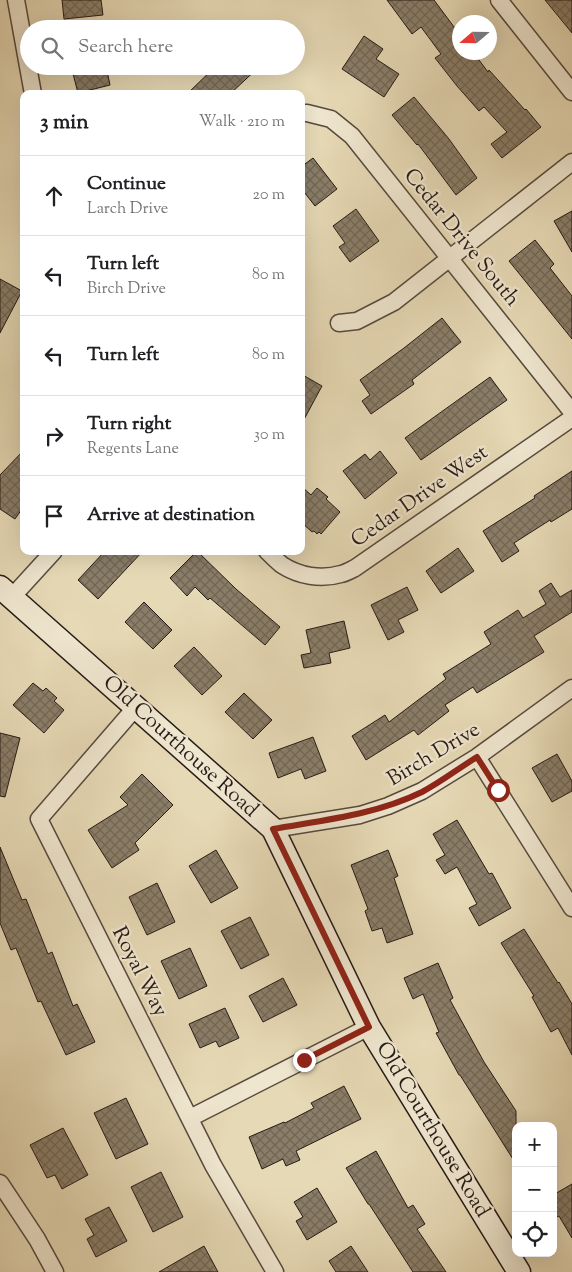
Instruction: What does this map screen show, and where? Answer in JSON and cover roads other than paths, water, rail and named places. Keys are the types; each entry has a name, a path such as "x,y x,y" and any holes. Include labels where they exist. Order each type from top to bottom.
{"street":[{"path":"16,0 20,22"},
{"path":"499,0 572,92"},
{"path":"30,75 32,90"},
{"name":"Cedar Drive South","path":"305,113 331,119 352,136 572,412"},
{"path":"339,323 358,321 394,302 572,162"},
{"name":"Cedar Drive West","path":"272,555 298,574 310,576 330,576 355,568 572,418"},
{"path":"6,592 49,555"},
{"name":"Old Courthouse Road","path":"6,592 273,829 369,1027 519,1272"},
{"name":"Birch Drive","path":"273,829 360,814 388,806 422,791 477,757 572,688"},
{"name":"Royal Way","path":"136,707 38,820 213,1165 275,1272"},
{"path":"477,757 572,908"},
{"path":"190,1118 369,1027"},
{"path":"0,1182 37,1238 55,1272"}]}
